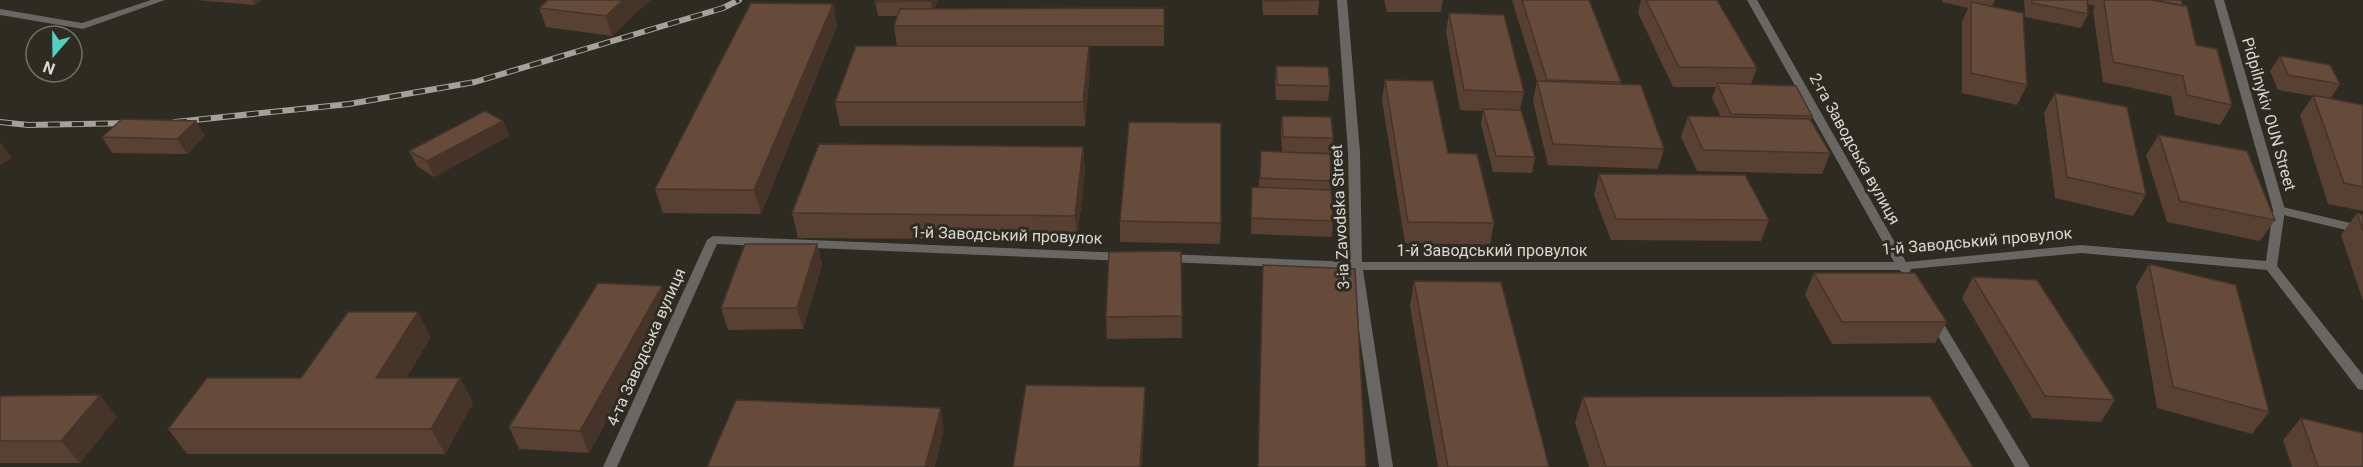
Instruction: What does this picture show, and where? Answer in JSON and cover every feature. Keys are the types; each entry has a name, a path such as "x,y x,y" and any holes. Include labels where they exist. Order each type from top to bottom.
{"street":[{"path":"0,12 83,26 160,0"},
{"name":"3-ia Zavodska Street","path":"1342,0 1354,152 1356,267 1386,467"},
{"name":"2-га Заводська вулиця","path":"1752,0 1915,286"},
{"name":"Pidpilnykiv OUN Street","path":"2219,0 2279,210 2271,266"},
{"path":"2279,210 2363,230"},
{"name":"1-й Заводський провулок","path":"713,240 1356,267 1903,266 2081,249 2271,266"},
{"name":"4-та Заводська вулиця","path":"610,467 713,240"},
{"path":"2271,266 2363,385"},
{"path":"1927,306 2023,467"}],"building":[{"path":"548,0 623,0 606,16 539,8"},
{"path":"876,0 931,0 931,1 875,2"},
{"path":"1264,0 1319,0 1264,1"},
{"path":"1522,0 1589,0 1621,82 1547,80"},
{"path":"1646,0 1717,0 1757,68 1679,67"},
{"path":"2032,0 2087,0 2088,14 2032,3"},
{"path":"2104,0 2152,0 2187,6 2196,45 2217,49 2232,105 2187,95 2183,76 2113,62"},
{"path":"2152,0 2181,0 2183,6"},
{"path":"1971,2 2023,13 2027,85 1971,73"},
{"path":"751,3 833,4 754,190 655,189"},
{"path":"1164,8 1164,26 894,26 900,9"},
{"path":"1449,13 1504,15 1524,92 1464,90"},
{"path":"856,46 1089,46 1083,102 835,102"},
{"path":"2280,56 2330,65 2340,84 2288,75"},
{"path":"1276,66 1328,67 1330,86 1277,85"},
{"path":"1385,80 1433,81 1448,153 1477,154 1494,223 1408,222"},
{"path":"1537,81 1641,85 1664,149 1553,144"},
{"path":"1717,83 1796,86 1812,116 1731,114"},
{"path":"2055,93 2127,107 2146,195 2067,177"},
{"path":"2313,95 2363,105 2363,187 2344,183"},
{"path":"1483,109 1521,110 1535,157 1496,156"},
{"path":"485,111 503,121 427,161 409,151"},
{"path":"1282,116 1331,117 1333,138 1283,137"},
{"path":"1688,116 1810,119 1830,153 1703,150"},
{"path":"122,119 196,121 177,139 102,137"},
{"path":"1129,122 1221,123 1221,223 1120,221"},
{"path":"2159,135 2247,151 2275,220 2180,201"},
{"path":"819,144 1083,147 1075,216 792,213"},
{"path":"1261,151 1330,154 1331,181 1260,178"},
{"path":"1599,174 1745,175 1769,220 1616,219"},
{"path":"1252,187 1331,190 1333,221 1251,218"},
{"path":"2357,213 2363,215 2363,231"},
{"path":"745,244 817,244 797,308 721,308"},
{"path":"1181,251 1182,316 1106,317 1109,252"},
{"path":"2149,264 2236,285 2269,412 2173,387"},
{"path":"1263,265 1355,269 1366,467 1258,467"},
{"path":"1814,273 1915,273 1947,322 1842,322"},
{"path":"1973,277 2037,280 2115,400 2045,396"},
{"path":"1414,281 1501,282 1549,467 1448,467"},
{"path":"598,283 662,286 580,431 509,427"},
{"path":"348,312 418,312 376,378 460,378 431,429 168,429 207,378 301,378"},
{"path":"1026,385 1145,387 1140,467 1013,467"},
{"path":"100,395 61,441 0,441 0,396"},
{"path":"1930,396 1973,467 1606,467 1583,397"},
{"path":"736,400 941,408 925,467 707,467"},
{"path":"2301,418 2363,433 2363,467 2318,467"}],"railway":[{"path":"175,122 349,104 475,82 723,8 739,0"},
{"path":"0,122 28,125 133,123"}]}
